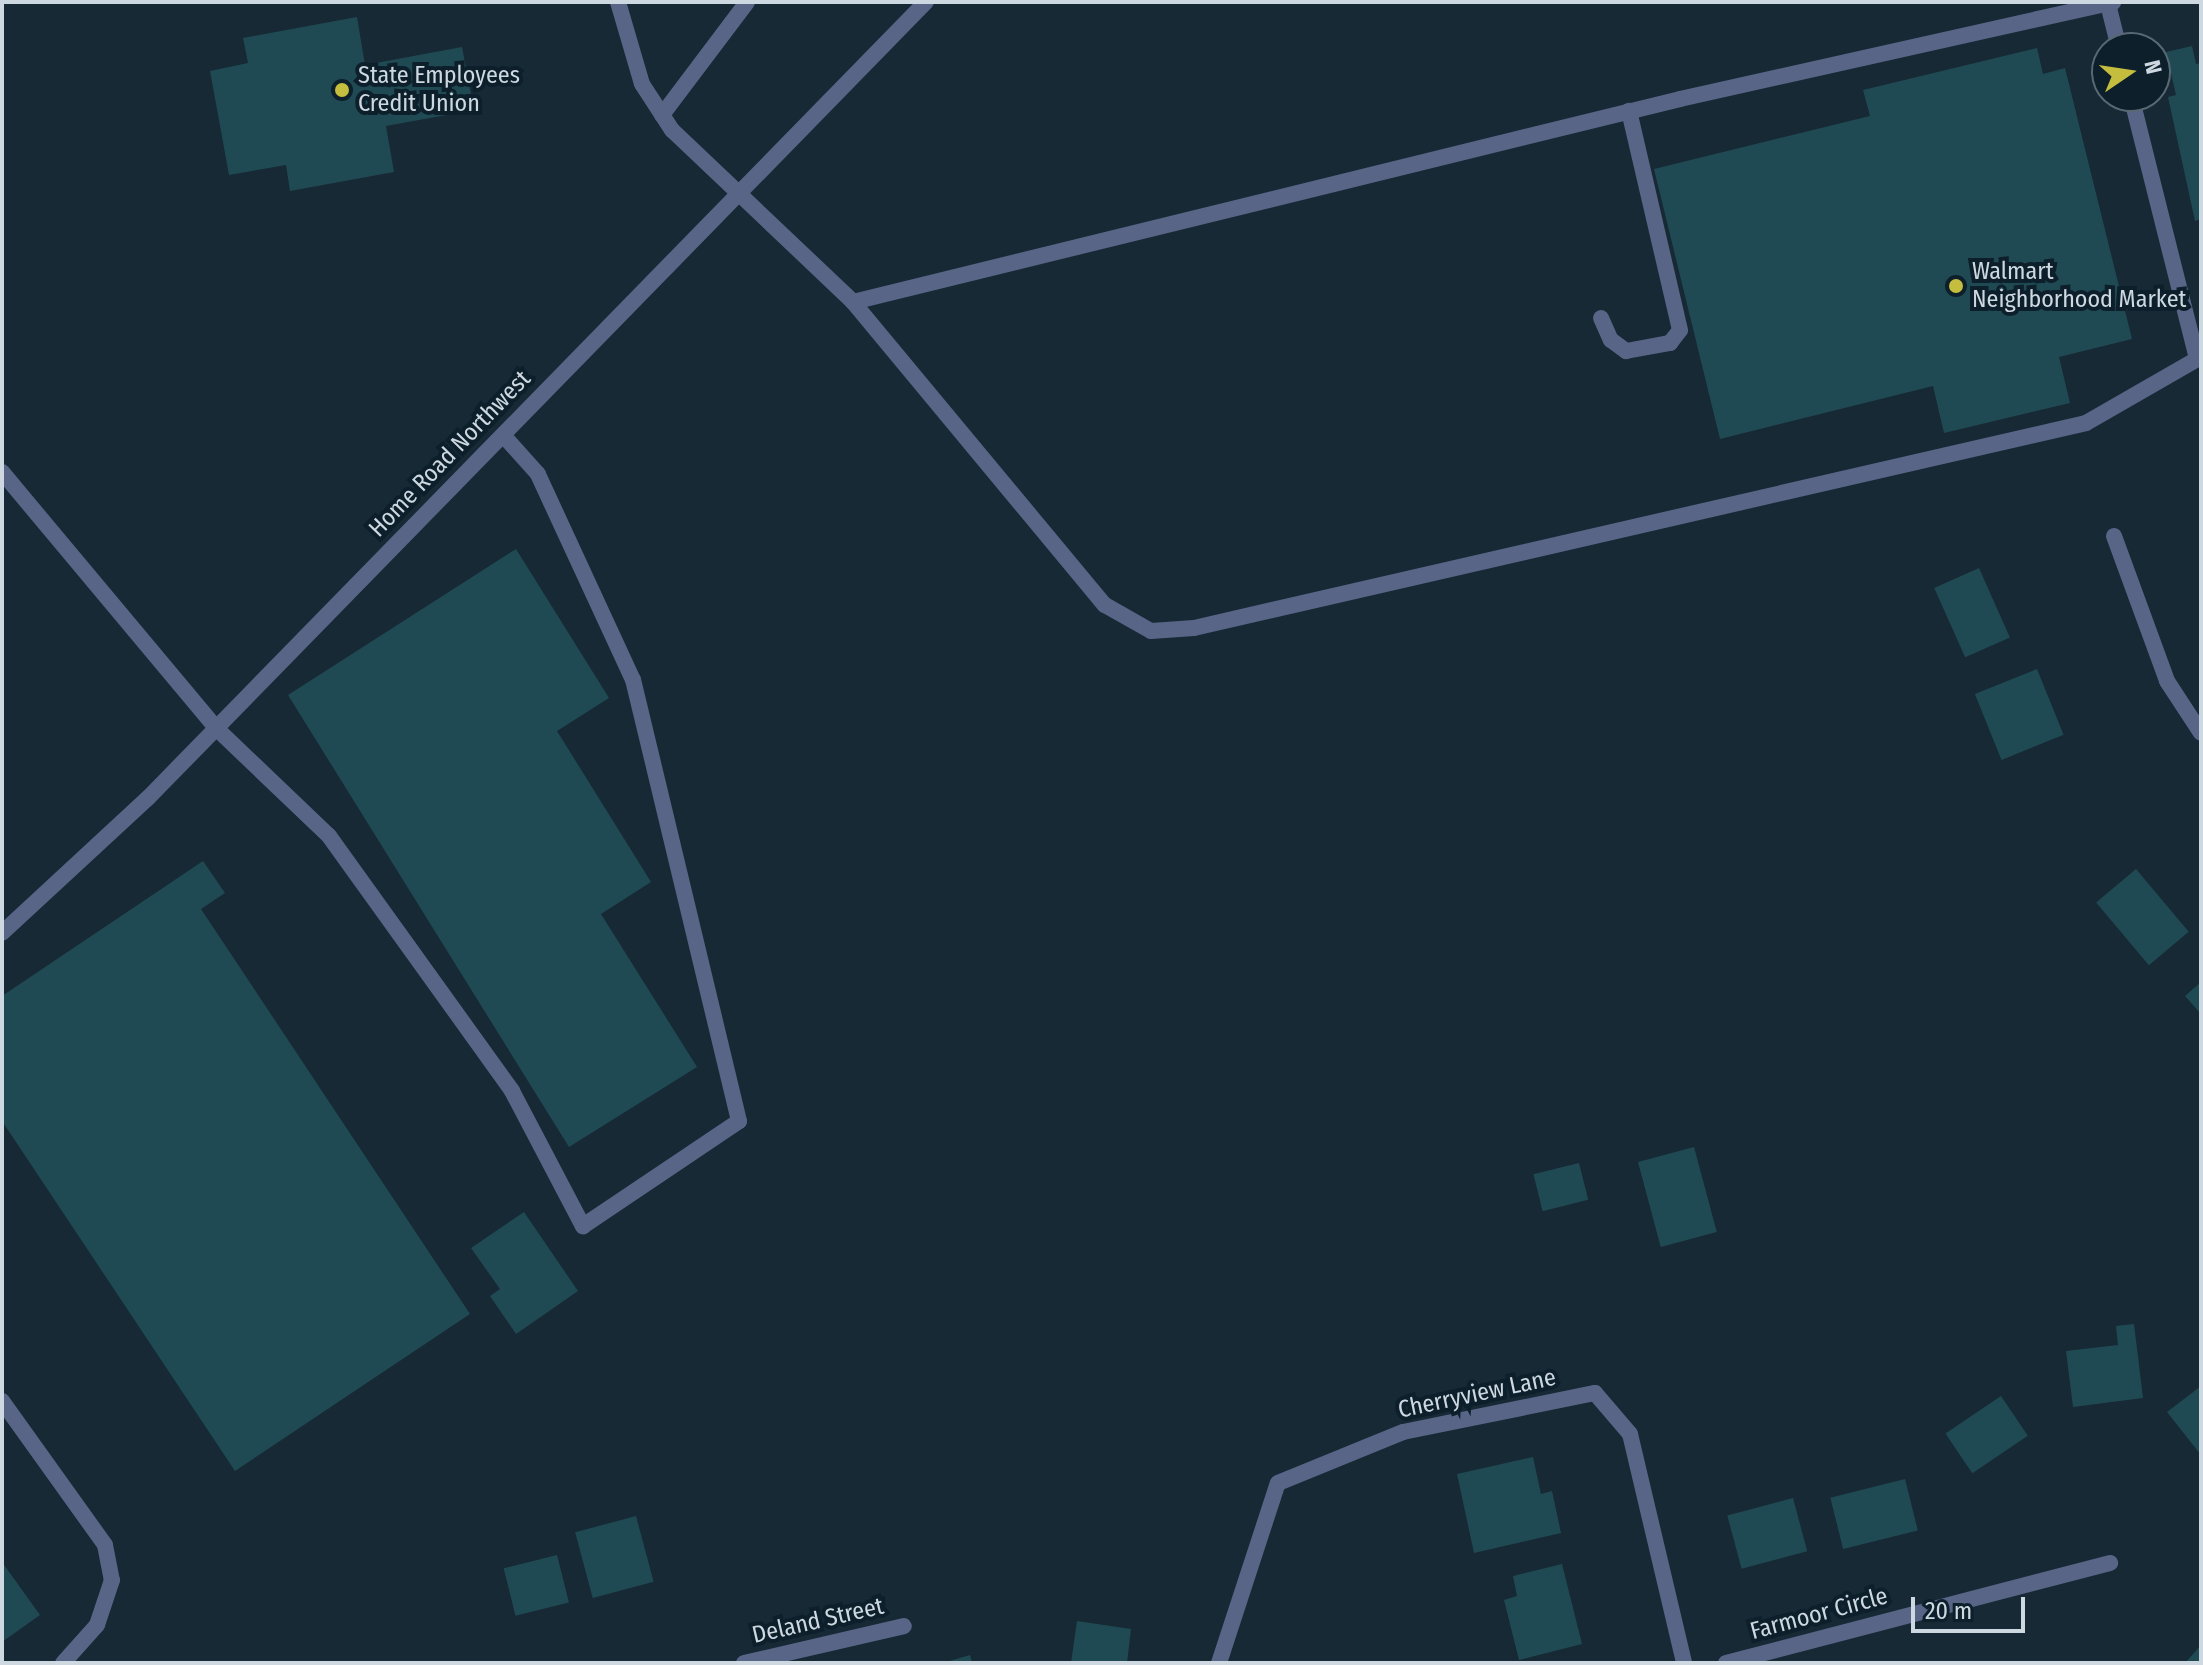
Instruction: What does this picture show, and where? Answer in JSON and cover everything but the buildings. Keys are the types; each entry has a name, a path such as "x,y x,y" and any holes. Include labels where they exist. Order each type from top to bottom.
{"street":[{"path":"618,2 642,84 662,115 853,302 1105,605 1151,631 1209,625 2086,423 2199,358 2135,112"},
{"path":"662,115 747,2"},
{"name":"Home Road Northwest","path":"2,933 216,728 926,2"},
{"path":"853,302 1629,111 2110,3 2116,32"},
{"path":"1601,318 1611,340 1626,351 1670,343 1680,330 1629,111"},
{"path":"2,472 216,728 329,836 512,1091 583,1226 739,1121 633,680 538,474 503,435"},
{"path":"2114,536 2167,681 2201,733"},
{"name":"Cherryview Lane","path":"1219,1663 1278,1483 1403,1432 1595,1393 1630,1434 1684,1663"},
{"path":"2,1401 105,1545 112,1580 97,1625 63,1663"},
{"name":"Farmoor Circle","path":"1726,1663 2110,1563"},
{"name":"Deland Street","path":"744,1663 904,1626"}],"place":[{"name":"State Employees Credit Union","path":"342,90"},
{"name":"Walmart Neighborhood Market","path":"1956,286"}]}
